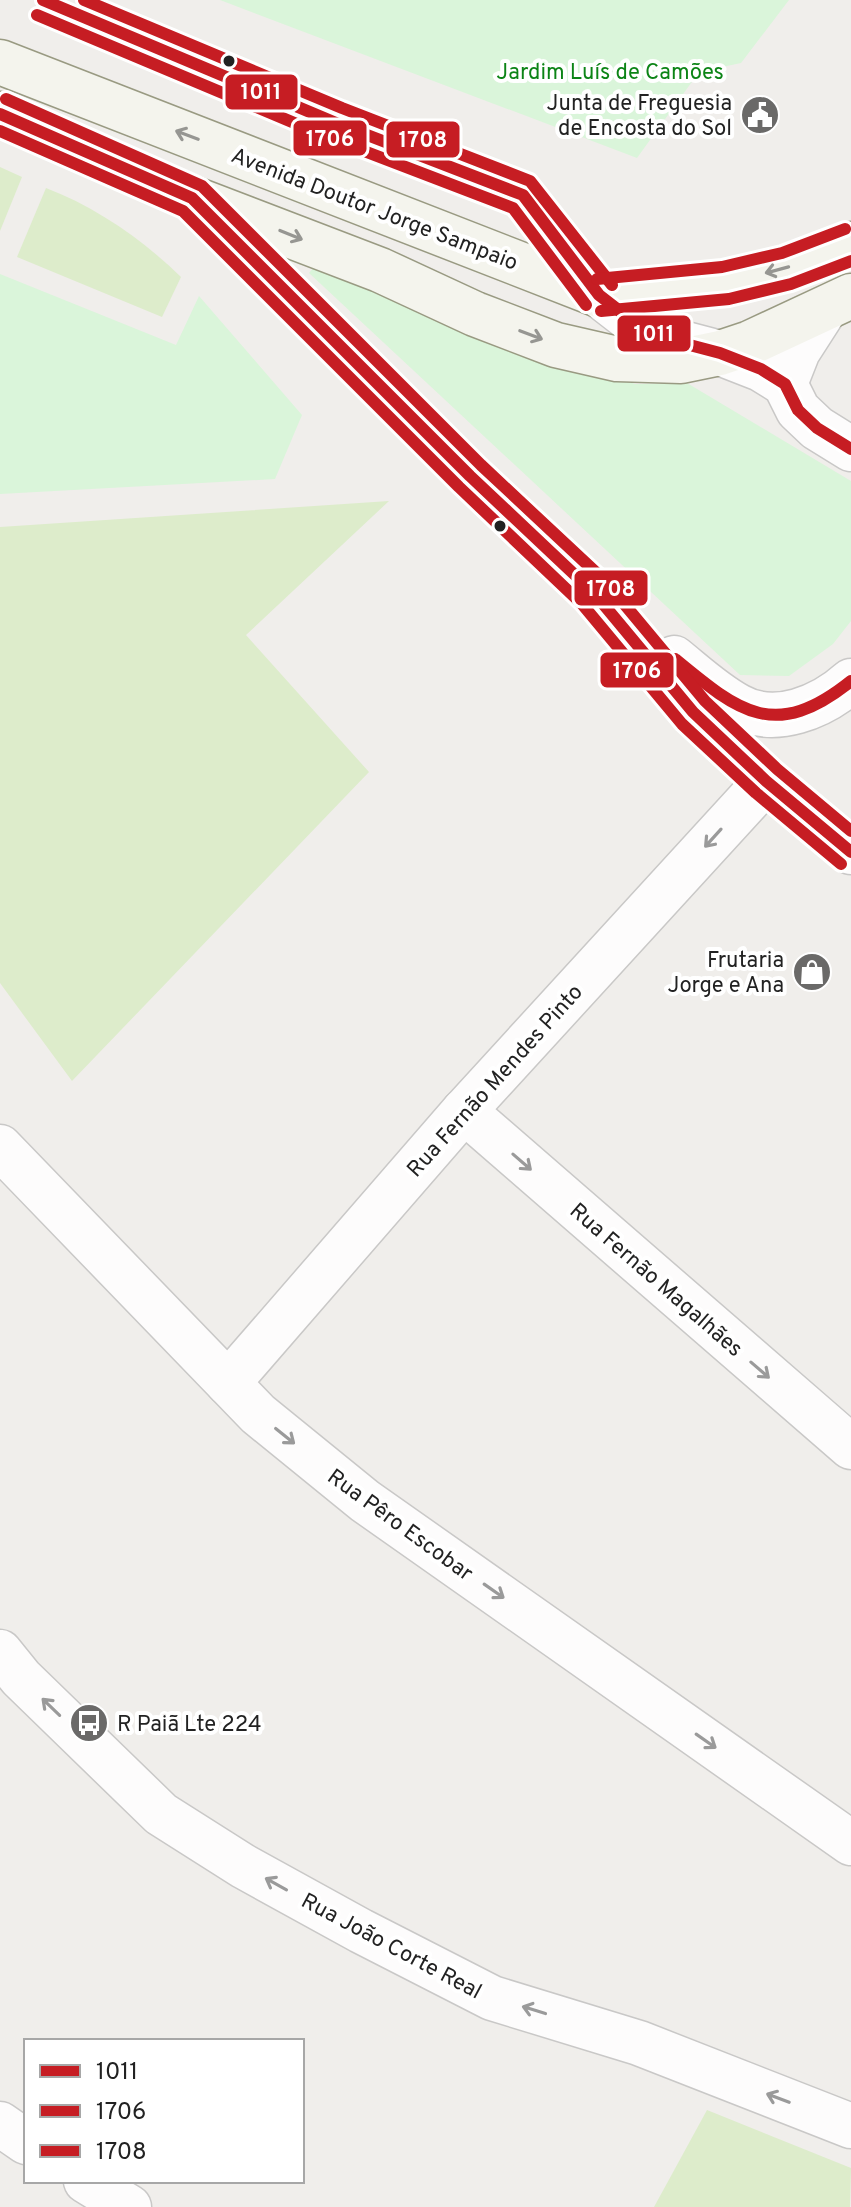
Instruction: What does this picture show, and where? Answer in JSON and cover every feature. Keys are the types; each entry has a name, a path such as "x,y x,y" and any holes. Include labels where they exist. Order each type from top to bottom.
{"street":[{"name":"Avenida Doutor Jorge Sampaio","path":"0,62 599,295 725,283 787,268 851,244"},
{"path":"0,114 192,198 380,270 475,314 556,345 617,359 681,361 720,353 750,343 838,302"},
{"path":"192,198 470,476 594,593 712,689 740,708 766,714 796,712 823,702 851,681"},
{"path":"599,295 651,332 761,369 785,384 798,410 817,428 851,449"},
{"path":"785,384 798,351 838,302"},
{"path":"594,593 693,712 766,781 851,852"},
{"name":"Rua Fernão Mendes Pinto","path":"228,1383 464,1111 766,781"},
{"name":"Rua Fernão Magalhães","path":"464,1111 851,1447"},
{"name":"Rua Pêro Escobar","path":"0,1147 258,1414 365,1501 851,1843"},
{"name":"Rua João Corte Real","path":"0,1652 21,1678 161,1814 243,1866 492,1998 639,2043 851,2126"},
{"path":"0,2124 24,2141"},
{"path":"89,2183 129,2207"}],"green space":[{"name":"Jardim Luís de Camões","path":"220,0 789,0 741,63 699,72 637,158"},
{"path":"0,167 22,177 0,231"},
{"path":"46,188 118,226 181,277 162,317 17,257"},
{"path":"317,263 635,384 687,383 851,481 851,621 833,644 789,676 740,675 309,273"},
{"path":"0,274 176,345 199,296 302,415 275,479 0,494"},
{"path":"389,501 246,635 369,772 72,1081 0,983 0,527"},
{"path":"707,2110 851,2168 850,2207 654,2207"}],"transit line":[{"name":"1011","path":"43,0 336,123 523,195 599,295 639,326 663,338 720,353 761,369 785,384 798,410 817,428 851,449"},
{"name":"1708","path":"84,0 342,108 530,181 612,285"},
{"name":"1706","path":"37,15 330,138 513,208 586,305"},
{"name":"1708","path":"6,99 202,186 481,465 605,581 705,701 777,769 851,831"},
{"name":"1011","path":"0,114 192,198 470,476 594,593 693,712 766,781 851,852"},
{"name":"1706","path":"0,131 183,211 459,487 582,604 682,724 756,793 841,864"},
{"name":"1708","path":"597,279 722,267 782,253 845,229"},
{"name":"1706","path":"601,311 729,299 791,284 851,261"},
{"name":"1011","path":"675,659 719,693 758,713 779,715 800,711 824,700 851,681"}],"place":[{"name":"Junta de Freguesia de Encosta do Sol","path":"760,115"},
{"name":"Frutaria Jorge e Ana","path":"812,972"},
{"name":"R Paiã Lte 224","path":"89,1723"}]}
